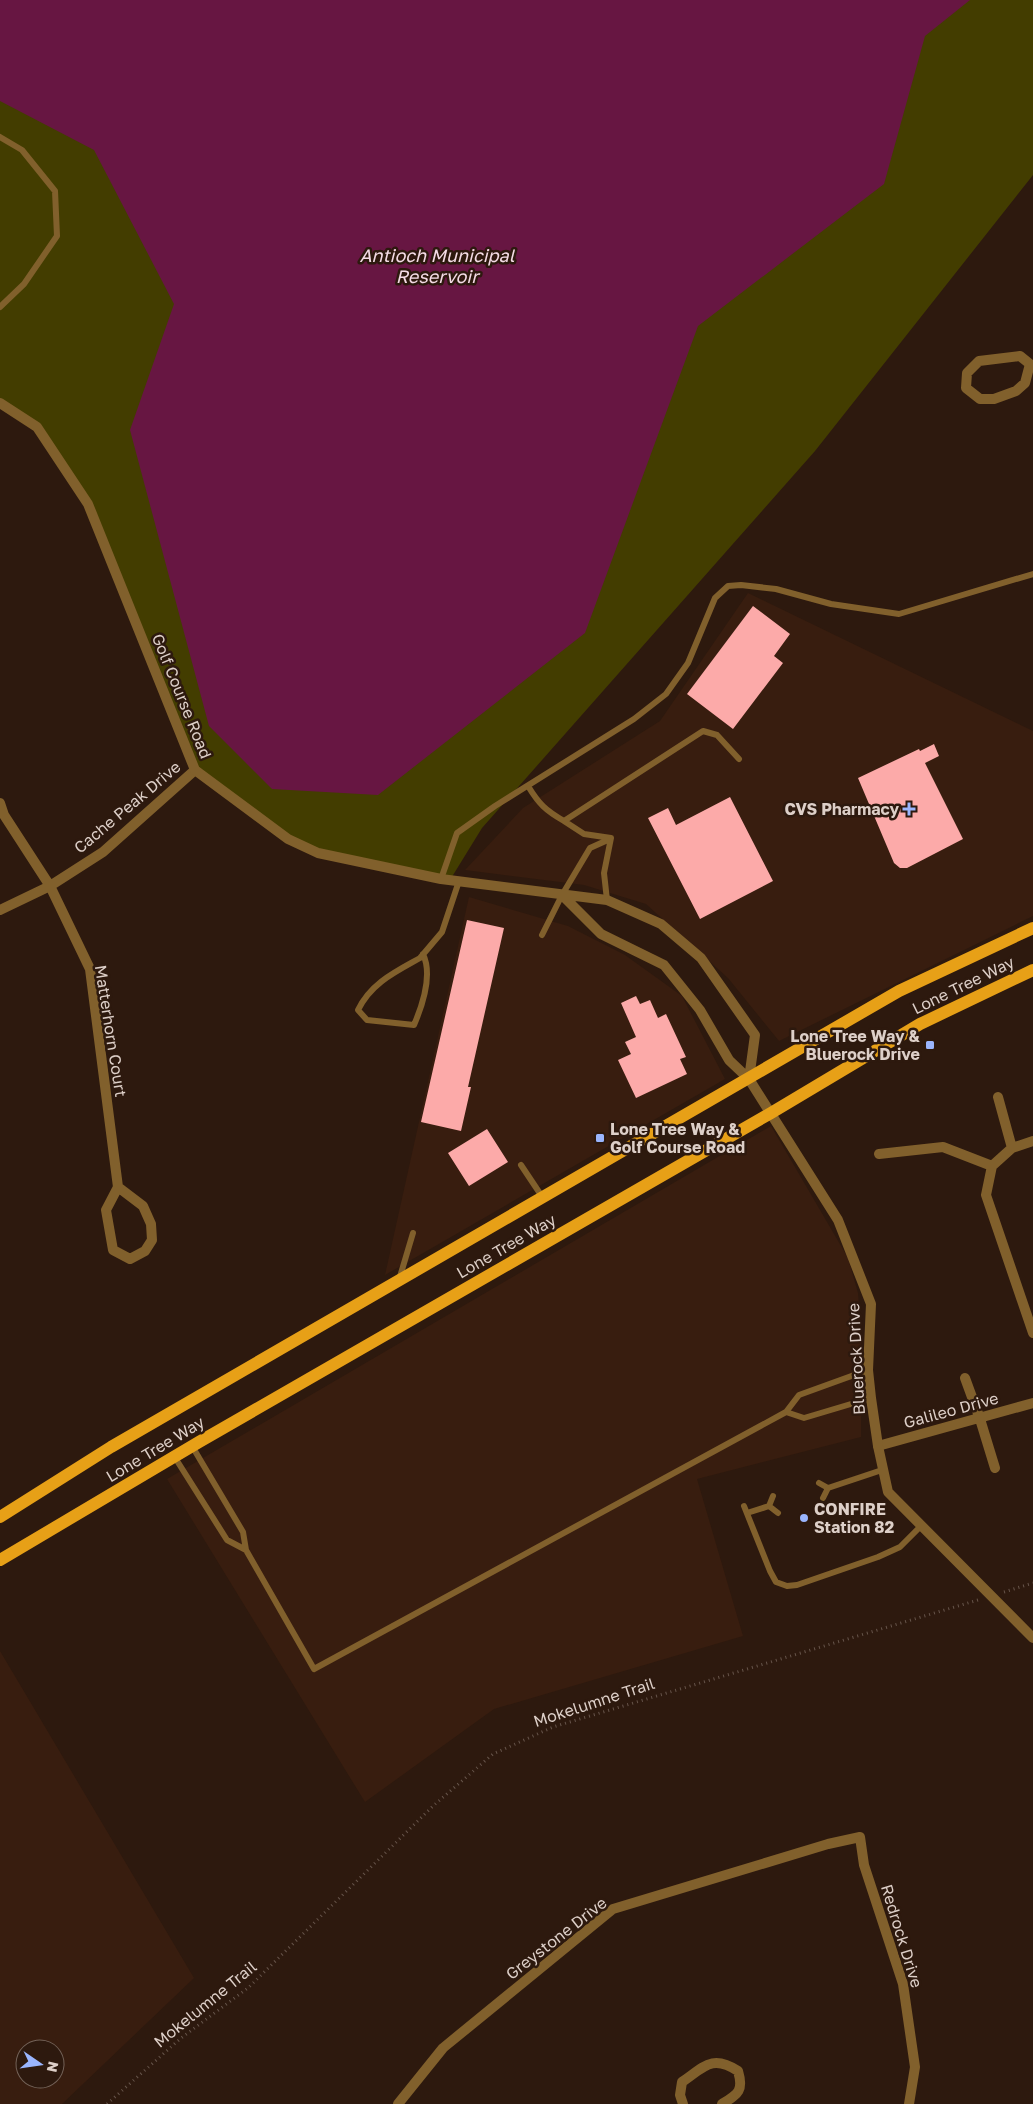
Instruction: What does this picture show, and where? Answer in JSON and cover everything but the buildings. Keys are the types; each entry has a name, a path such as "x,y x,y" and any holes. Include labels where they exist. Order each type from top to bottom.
{"main road":[{"name":"Lone Tree Way","path":"0,1517 111,1447 899,991 1033,928"},
{"name":"Lone Tree Way","path":"0,1560 174,1456 771,1113 920,1024 1033,970"}],"street":[{"path":"1020,356 1031,364 1026,383 1016,392 994,399 980,399 966,388 967,373 979,361 1020,356"},
{"name":"Golf Course Road","path":"0,403 37,427 88,504 195,770 288,839 318,853 459,882 607,900 660,924 701,958 755,1035 749,1079"},
{"name":"Cache Peak Drive","path":"0,910 50,886 103,852 195,770"},
{"name":"Matterhorn Court","path":"0,803 4,815 50,886 90,970 118,1187"},
{"path":"562,895 601,934 664,965 700,1010 729,1060 749,1079"},
{"name":"Bluerock Drive","path":"749,1079 838,1220 871,1304 868,1370 878,1446 888,1492 1033,1638"},
{"path":"998,1098 1012,1148"},
{"path":"1033,1141 1012,1148 992,1166 986,1195 1033,1333"},
{"path":"879,1154 943,1147 992,1166"},
{"path":"118,1187 143,1206 151,1224 152,1240 145,1251 130,1259 113,1250 106,1210 118,1187"},
{"path":"965,1378 995,1468"},
{"name":"Galileo Drive","path":"878,1446 1033,1403"},
{"name":"Greystone Drive","path":"398,2104 443,2048 613,1909 828,1844 860,1837"},
{"name":"Redrock Drive","path":"860,1837 864,1865 903,1984 915,2067 909,2104"},
{"path":"683,2104 680,2095 682,2082 712,2062 726,2063 738,2071 741,2083 738,2094 722,2104"}],"lane":[{"path":"0,137 22,150 55,191 57,236 24,284 0,307"},
{"path":"441,879 457,833 634,719 666,694 688,663 715,598 728,586 741,585 776,590 831,604 899,614 1033,574"},
{"path":"564,821 703,731 717,735 739,759"},
{"path":"528,786 538,803 546,811 584,834 611,838"},
{"path":"542,935 562,895 590,848 611,838"},
{"path":"607,900 604,873 611,838"},
{"path":"423,954 427,963 425,989 414,1025 404,1026 367,1020 361,1015 358,1010 364,997 380,981 420,958 423,954 442,932 459,882"},
{"path":"521,1165 543,1198"},
{"path":"398,1281 413,1233"},
{"path":"192,1446 243,1532 246,1550 314,1669 786,1412 799,1395 868,1370"},
{"path":"786,1412 804,1418 871,1398"},
{"path":"174,1456 227,1540 246,1550"},
{"path":"823,1498 828,1488 882,1470"},
{"path":"819,1483 828,1488"},
{"path":"770,1506 773,1496"},
{"path":"778,1512 770,1506 746,1510 770,1571 776,1582 787,1586 797,1585 878,1558 900,1547 922,1526"}],"path":[{"name":"Mokelumne Trail","path":"107,2104 180,2038 248,1988 433,1806 494,1754 553,1727 580,1718 1033,1583"}],"shaded area":[{"name":"Antioch Municipal Reservoir","path":"0,0 1033,0 1033,175 815,451 482,828 450,880 318,853 288,839 195,770 88,504 37,427 0,403"},
{"path":"748,593 1033,731 1033,916 779,1041 728,978 646,904 584,885 465,870 523,808 660,721"},
{"path":"469,897 568,926 625,955 682,996 725,1079 385,1275"},
{"path":"771,1126 848,1258 858,1293 861,1332 861,1437 697,1479 743,1636 494,1709 365,1802 167,1479"},
{"path":"0,1651 194,1978 62,2104 0,2104"}],"water":[{"name":"Antioch Municipal Reservoir","path":"0,0 970,0 925,36 884,184 698,326 585,633 378,795 272,789 209,726 130,430 174,304 94,150 0,101"}],"place":[{"name":"CVS Pharmacy","path":"909,809"},
{"name":"Lone Tree Way & Bluerock Drive","path":"930,1045"},
{"name":"Lone Tree Way & Golf Course Road","path":"600,1138"},
{"name":"CONFIRE Station 82","path":"804,1518"}]}
